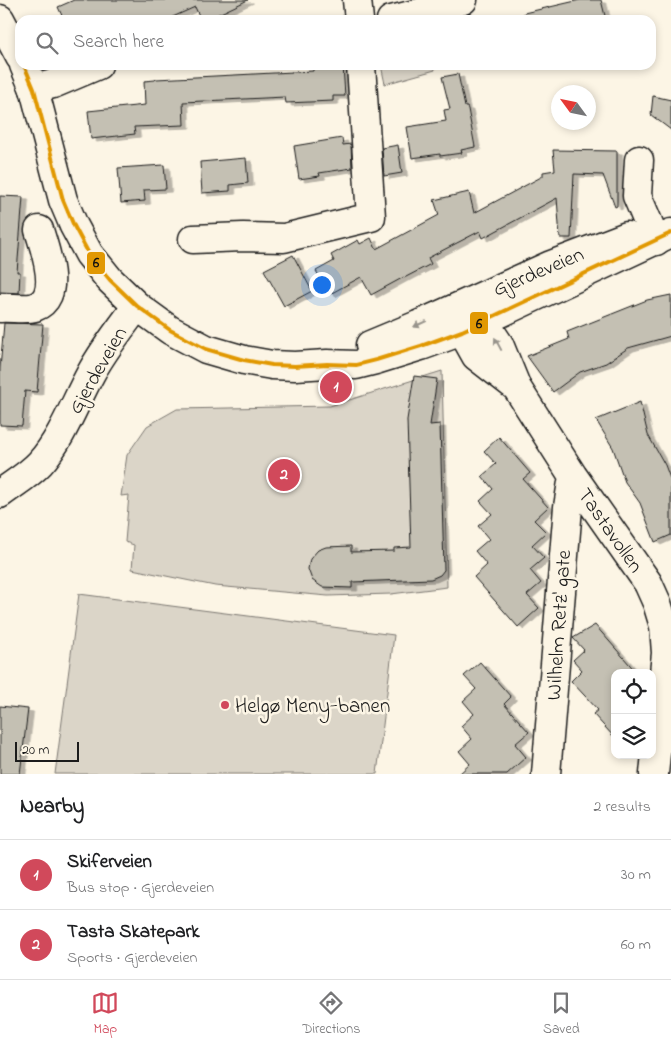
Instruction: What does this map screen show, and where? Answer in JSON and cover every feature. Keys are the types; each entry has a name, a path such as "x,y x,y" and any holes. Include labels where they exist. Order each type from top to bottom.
{"street":[{"path":"357,0 358,15"},
{"path":"411,15 463,0"},
{"path":"0,19 15,48"},
{"path":"29,77 52,84 86,70"},
{"path":"193,239 284,238 372,217 361,70"},
{"path":"29,77 62,200 74,226 89,254 110,280 137,306"},
{"path":"639,160 637,196 662,232"},
{"path":"0,308 35,307 45,301 49,294 51,284 47,257 39,230"},
{"name":"Gjerdeveien","path":"0,494 38,465 52,447 65,426 92,372 137,306 170,330 206,349 244,360 272,365 327,364 351,351 383,340 470,318 582,252 662,232"},
{"name":"Tastavollen","path":"470,318 476,356 518,388 573,476 648,583 660,611 664,626 666,653 654,774"},
{"name":"Wilhelm Retz' gate","path":"546,774 568,507 573,476"}],"shaded area":[{"path":"382,70 435,70 385,84"},
{"path":"442,371 447,587 391,594 328,596 215,586 132,569 134,545 125,542 129,495 121,496 127,455 147,426 177,409 330,406"},
{"name":"Helgø Meny-banen","path":"79,594 394,635 377,774 55,774"}],"building":[{"path":"74,0 248,0 216,15 199,15 195,7 177,15 62,15 58,7"},
{"path":"580,0 601,0 605,15 524,15 524,13"},
{"path":"343,70 345,96 333,96 333,101 286,103 285,97 183,102 184,125 134,127 135,134 91,139 88,111 145,105 144,81"},
{"path":"458,74 465,107 468,109 475,147 461,150 462,153 412,158 407,127 446,121 444,110 450,109 442,77"},
{"path":"653,96 671,100 671,130 651,115"},
{"path":"342,138 343,145 351,144 352,168 319,173 320,176 299,179 294,146"},
{"path":"398,145 402,173 384,176 382,148"},
{"path":"553,150 617,151 617,206 615,207 603,175 574,174 571,238 560,238 557,198 483,238 480,231 428,258 431,264 371,295 361,277 330,294 316,271 334,261 331,255 358,240 360,244 371,238 376,249 439,215 434,200 469,192 474,213 543,176 543,172 555,170"},
{"path":"246,158 248,183 230,185 230,191 202,193 200,162"},
{"path":"164,165 166,189 144,190 145,201 121,203 118,168"},
{"path":"0,196 23,197 17,272 20,272 19,293 0,292"},
{"path":"293,255 312,291 284,306 264,270"},
{"path":"671,295 671,336 628,348 606,363 580,372 553,392 527,356 569,339 567,332 647,300"},
{"path":"4,323 43,324 37,392 25,391 22,426 0,425 0,369"},
{"path":"414,376 437,379 430,425 440,424 444,570 440,575 431,579 352,582 352,588 322,587 312,580 308,569 310,559 318,550 326,547 351,546 351,552 394,551 394,548 411,547 407,420"},
{"path":"640,402 648,435 665,465 671,481 671,535 655,542 640,503 625,482 613,448 596,420"},
{"path":"499,437 530,473 523,479 548,507 534,520 546,532 532,545 544,558 530,570 541,583 527,595 539,608 518,627 474,577 487,565 475,551 489,539 478,526 492,514 480,501 493,489 482,476 496,464 484,451"},
{"path":"595,625 634,669 611,669 611,734 593,714 598,710 571,681 582,670 573,660 584,650 573,638"},
{"path":"480,662 511,697 504,704 529,732 515,744 526,757 507,774 459,774 470,764 459,751 472,739 461,726 474,714 463,701 476,689 464,676"},
{"path":"0,706 28,709 20,774 0,774"}],"transit line":[{"name":"6","path":"26,70 34,89 63,200 89,254 110,280 137,306 170,330 206,349 244,360 272,365 295,366 356,365 376,360 462,331 671,233"}],"place":[{"name":"Skiferveien","path":"336,387"},
{"name":"Tasta Skatepark","path":"284,475"},
{"name":"Helgø Meny-banen","path":"225,705"}]}
